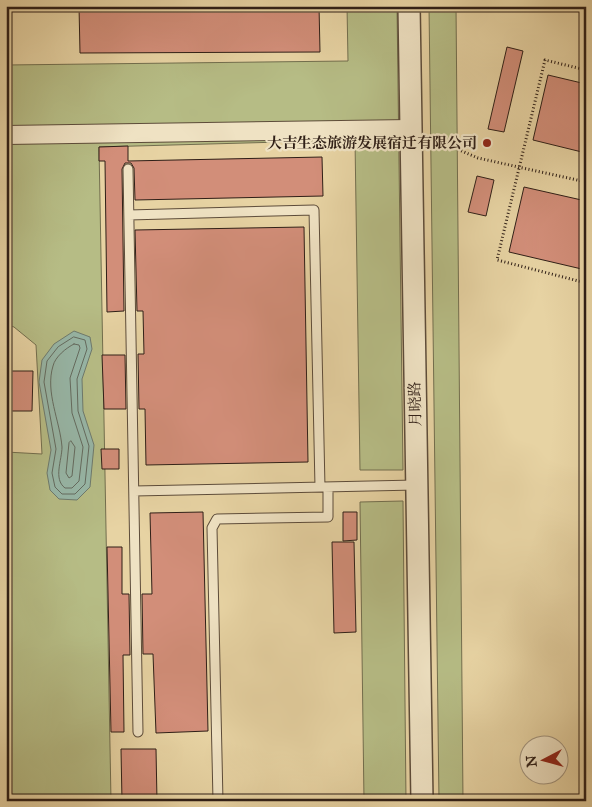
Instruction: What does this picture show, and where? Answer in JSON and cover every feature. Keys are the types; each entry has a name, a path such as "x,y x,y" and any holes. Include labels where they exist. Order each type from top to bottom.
{"street":[{"name":"月晓路","path":"410,6 410,129 422,801"},
{"path":"6,135 410,129"}],"lane":[{"path":"128,169 138,732"},
{"path":"129,215 314,210 324,487 328,517 217,519 212,528 218,801"},
{"path":"134,491 416,485"}],"path":[{"path":"586,70 544,60 497,260 586,283"},
{"path":"410,129 478,158 586,182"}],"green space":[{"path":"347,6 397,6 403,470 360,470 355,140 99,147 111,801 6,801 6,452 42,454 36,345 14,327 6,324 6,65 348,61"},
{"path":"429,6 456,6 463,801 439,801"},
{"path":"403,501 406,801 364,801 360,502"}],"water":[{"path":"74,331 90,337 92,349 82,379 83,411 94,445 90,487 77,500 59,499 50,490 47,473 51,450 39,382 42,360 54,344"}],"building":[{"path":"79,6 319,6 320,52 80,53"},
{"path":"507,47 523,51 504,132 488,129"},
{"path":"548,75 586,84 586,153 533,140"},
{"path":"128,146 128,161 322,157 323,196 135,200 134,168 131,163 125,163 122,169 124,311 107,312 105,161 99,161 99,147"},
{"path":"477,176 494,180 486,216 468,212"},
{"path":"524,187 586,201 586,270 509,252"},
{"path":"304,227 308,462 146,465 145,409 139,409 138,354 144,354 143,311 137,311 135,230"},
{"path":"102,355 125,355 126,409 104,409"},
{"path":"6,371 33,371 32,411 6,411"},
{"path":"101,449 119,449 119,469 102,469"},
{"path":"203,512 208,731 156,733 153,654 143,654 142,594 152,594 150,513"},
{"path":"343,512 357,512 357,540 343,541"},
{"path":"332,542 354,542 356,632 334,633"},
{"path":"107,547 122,547 122,594 129,594 130,655 123,655 124,732 111,732"},
{"path":"121,749 156,749 157,801 122,801"}],"place":[{"name":"大吉生态旅游发展宿迁有限公司","path":"487,143"}]}
